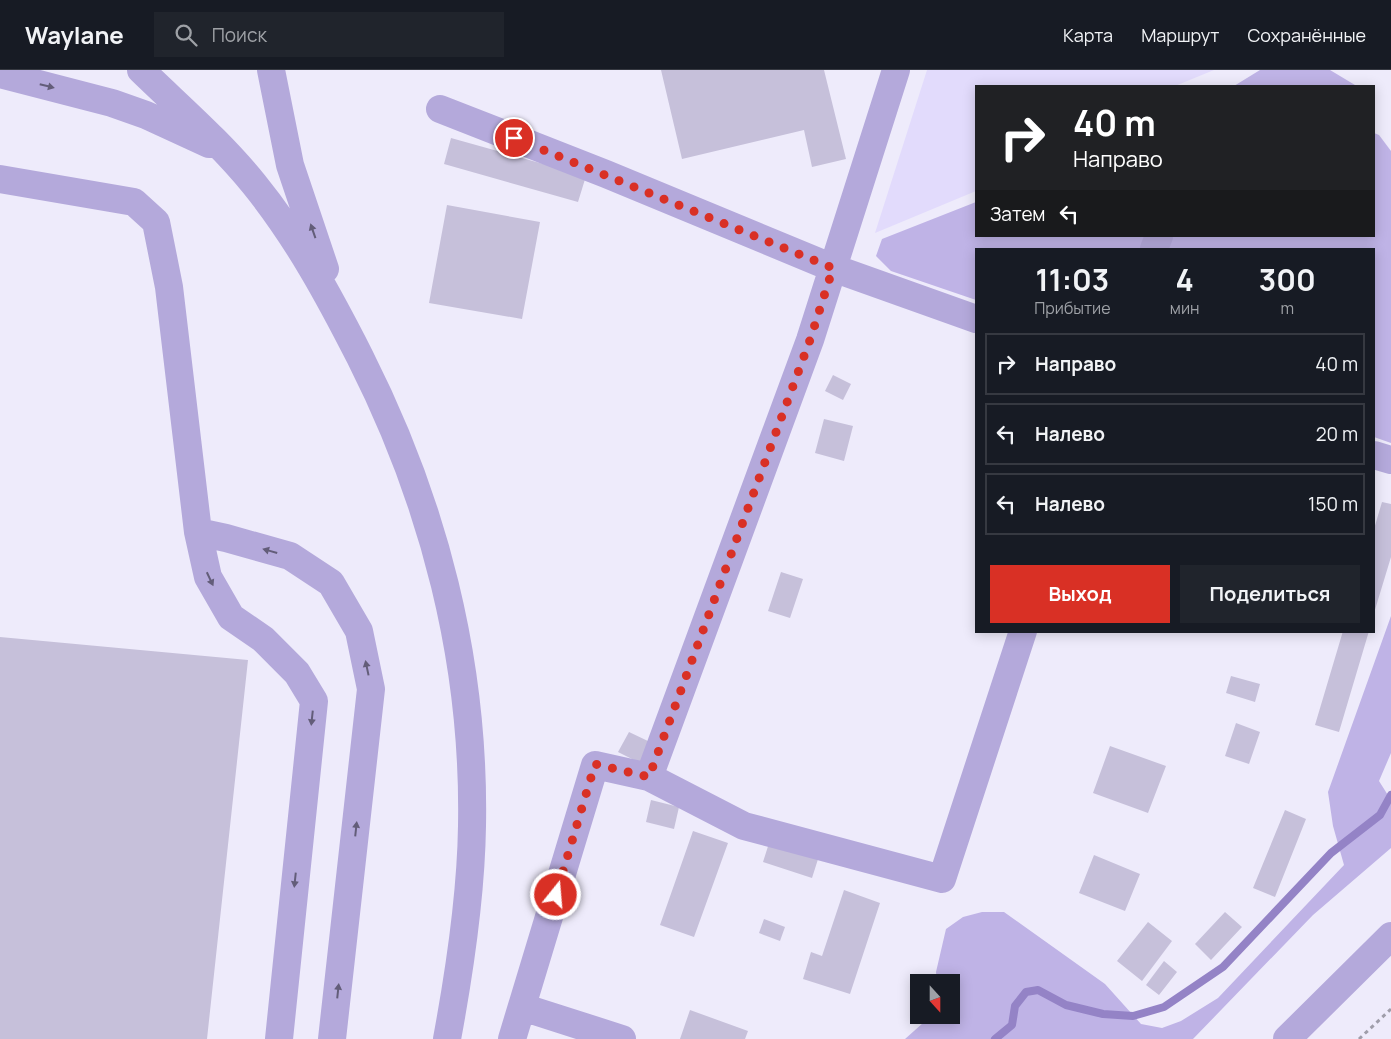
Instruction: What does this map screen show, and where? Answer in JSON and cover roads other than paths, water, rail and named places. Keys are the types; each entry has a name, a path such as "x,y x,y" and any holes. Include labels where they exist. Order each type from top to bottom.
{"street":[{"path":"141,70 224,151 253,183 294,239 337,312 373,384 411,470 434,540 451,608 463,677 471,757 472,828 466,916 447,1039"},
{"path":"271,70 290,165 317,243 337,312"},
{"path":"649,777 806,350 896,70"},
{"path":"0,74 112,103 146,115 224,151"},
{"path":"440,109 606,174 833,268 975,320"},
{"path":"0,179 134,202 156,222 169,286 198,532 208,577 232,617 262,639 297,673 314,701 278,1039"},
{"path":"1375,454 1391,460"},
{"path":"198,532 290,556 331,583 359,631 371,689 332,1039"},
{"path":"512,1039 595,764 649,777 744,826 942,879 1022,633"},
{"path":"1287,1039 1391,936"},
{"path":"522,1007 622,1039"}],"waterway":[{"path":"995,1039 1012,1025 1015,1006 1026,992 1038,990 1066,1005 1103,1014 1133,1016 1164,1007 1223,967 1331,853 1380,815 1391,795"}]}
